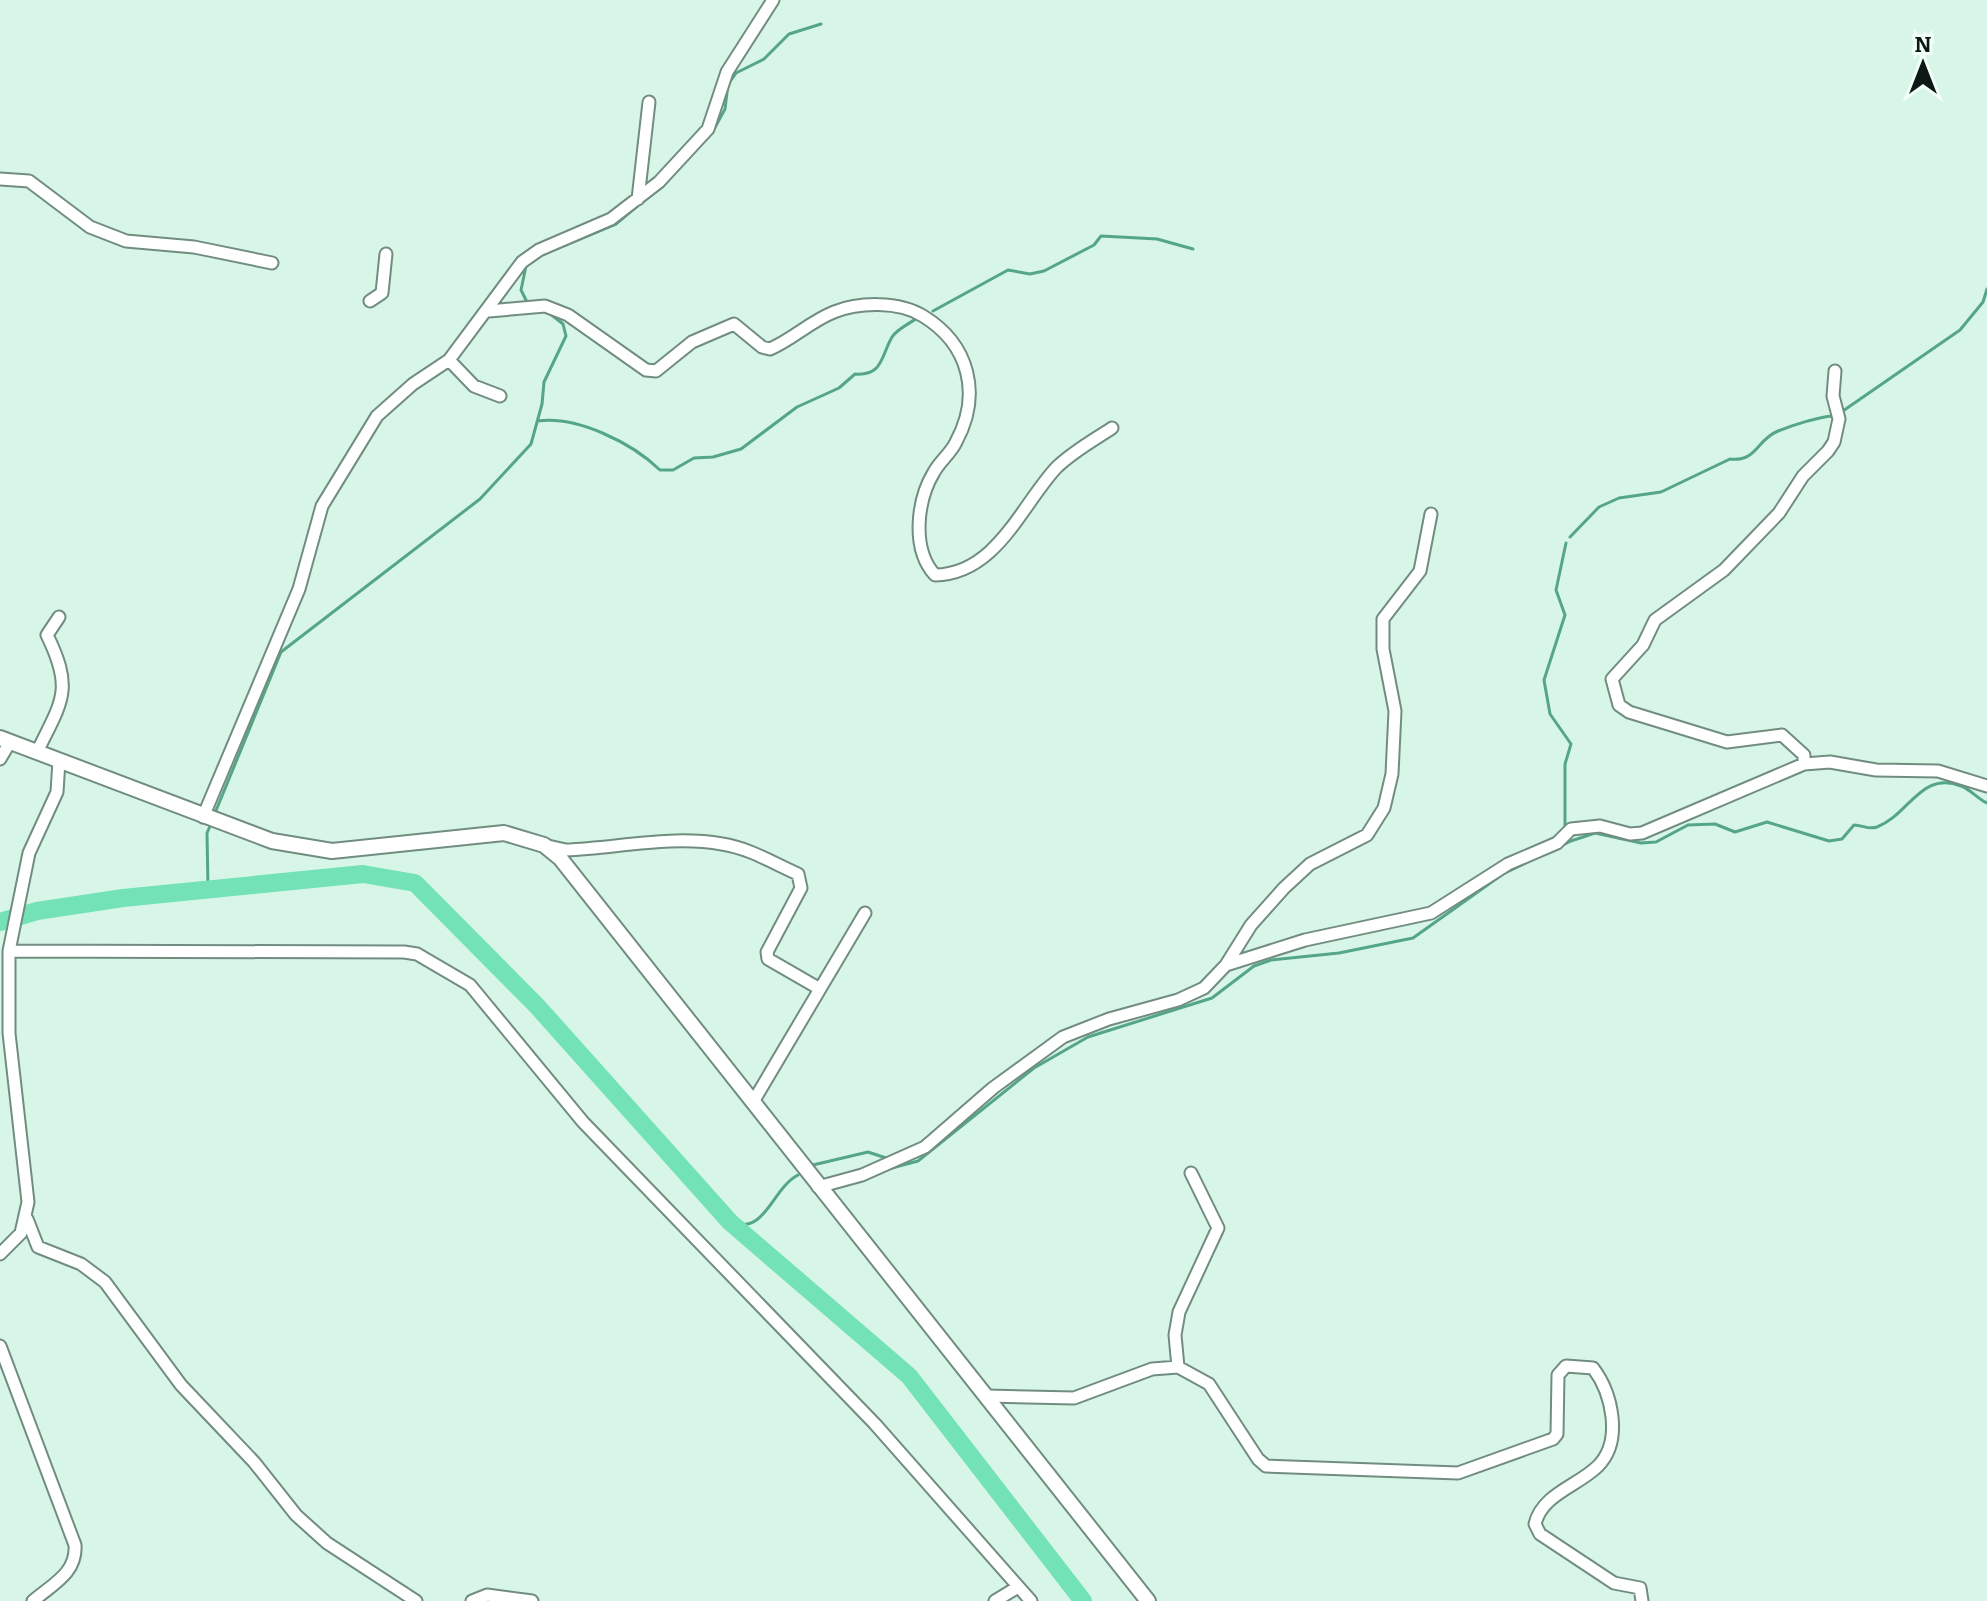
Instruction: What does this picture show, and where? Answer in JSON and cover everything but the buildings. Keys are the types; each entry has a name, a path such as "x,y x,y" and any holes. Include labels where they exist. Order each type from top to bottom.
{"main road":[{"path":"5,740 209,820 272,841 332,851 493,834 525,837 544,845 560,858 1148,1601"}],"street":[{"path":"209,820 299,589 322,506 377,416 413,384 449,360 489,311 522,262 539,250 589,231 638,199 708,129 727,72 773,0"},
{"path":"638,199 649,102"},
{"path":"0,179 29,181 90,227 126,241 194,247 272,263"},
{"path":"370,301 382,293 386,254"},
{"path":"489,311 545,306 568,315 646,370 656,371 692,342 734,324 770,349 835,311 873,305 917,312 940,326 960,350 971,378 969,406 956,442 934,471 923,496 919,519 921,547 926,566 935,575 949,575 994,548 1054,470 1112,428"},
{"path":"449,360 474,386 500,396"},
{"path":"1804,764 1804,755 1782,735 1727,742 1629,712 1619,705 1612,679 1643,645 1655,620 1724,570 1779,513 1803,476 1828,451 1834,442 1839,419 1833,396 1835,371"},
{"path":"818,1187 862,1175 925,1147 993,1088 1063,1037 1193,994 1226,965 1273,898 1310,864 1367,835 1384,808 1392,774 1395,711 1383,649 1383,619 1420,571 1431,514"},
{"path":"37,752 61,703 63,668 47,635 59,617"},
{"path":"0,759 5,740"},
{"path":"59,761 57,792 29,853 10,948 9,1033 28,1202 27,1219 34,1242 43,1252 81,1264 105,1282 181,1385 254,1462 296,1515 327,1543 416,1601"},
{"path":"1226,965 1305,940 1416,919 1443,907 1521,858 1557,843 1571,829 1600,826 1630,834 1642,833 1804,764 1830,762 1876,770 1938,771 1987,786"},
{"path":"544,845 566,850 675,841 723,844 748,850 798,874 801,888 767,952 768,959 820,989"},
{"path":"753,1102 865,913"},
{"path":"10,948 404,952 417,954 459,976 583,1122 875,1424 1031,1601"},
{"path":"1178,1367 1175,1335 1179,1312 1218,1228 1191,1173"},
{"path":"0,1254 14,1243 27,1219"},
{"path":"0,1346 75,1545 76,1560 68,1573 33,1601"},
{"path":"987,1396 1074,1398 1152,1369 1178,1367 1209,1384 1258,1459 1266,1466 1429,1475 1470,1472 1513,1451 1553,1439 1557,1434 1555,1401 1561,1370 1574,1364 1593,1368 1607,1394 1614,1421 1602,1460 1543,1506 1535,1524 1540,1534 1614,1583 1640,1588 1642,1601"},
{"path":"995,1601 1018,1587"},
{"path":"472,1601 487,1595 532,1601"}],"waterway":[{"path":"713,131 725,109 728,84 736,73 764,59 789,34 821,24"},
{"path":"537,257 616,224 649,196"},
{"path":"933,311 1008,270 1030,274 1044,271 1094,245 1101,236 1157,239 1193,249"},
{"path":"526,266 521,290 528,304"},
{"path":"1840,413 1960,330 1983,302 1987,289"},
{"path":"215,813 281,652 480,499 531,444 542,404 544,382 566,336 563,324 549,313"},
{"path":"538,421 587,427 620,441 660,470 673,470 694,458 713,457 741,449 797,407 839,388 855,374 871,372 880,363 894,334 917,318"},
{"path":"1570,537 1599,507 1619,498 1661,492 1730,459 1746,457 1778,431 1833,416"},
{"path":"1565,828 1565,764 1571,744 1550,714 1544,680 1565,615 1556,590 1566,543"},
{"path":"892,1168 918,1161 1034,1068 1088,1037 1212,998 1254,966 1271,960 1339,953 1413,938 1503,874 1571,841 1595,833 1641,843 1656,842 1688,825 1715,824 1735,832 1767,822 1829,841 1842,839 1854,825 1871,828 1888,821 1925,789 1936,784 1964,787 1987,803"},
{"path":"208,889 207,833 211,824"},
{"path":"0,922 37,911 123,898 363,874 415,883 537,1006 730,1222 909,1376 1083,1601"},
{"path":"813,1165 868,1152 886,1158"},
{"path":"730,1222 742,1225 752,1223 798,1175"}]}
